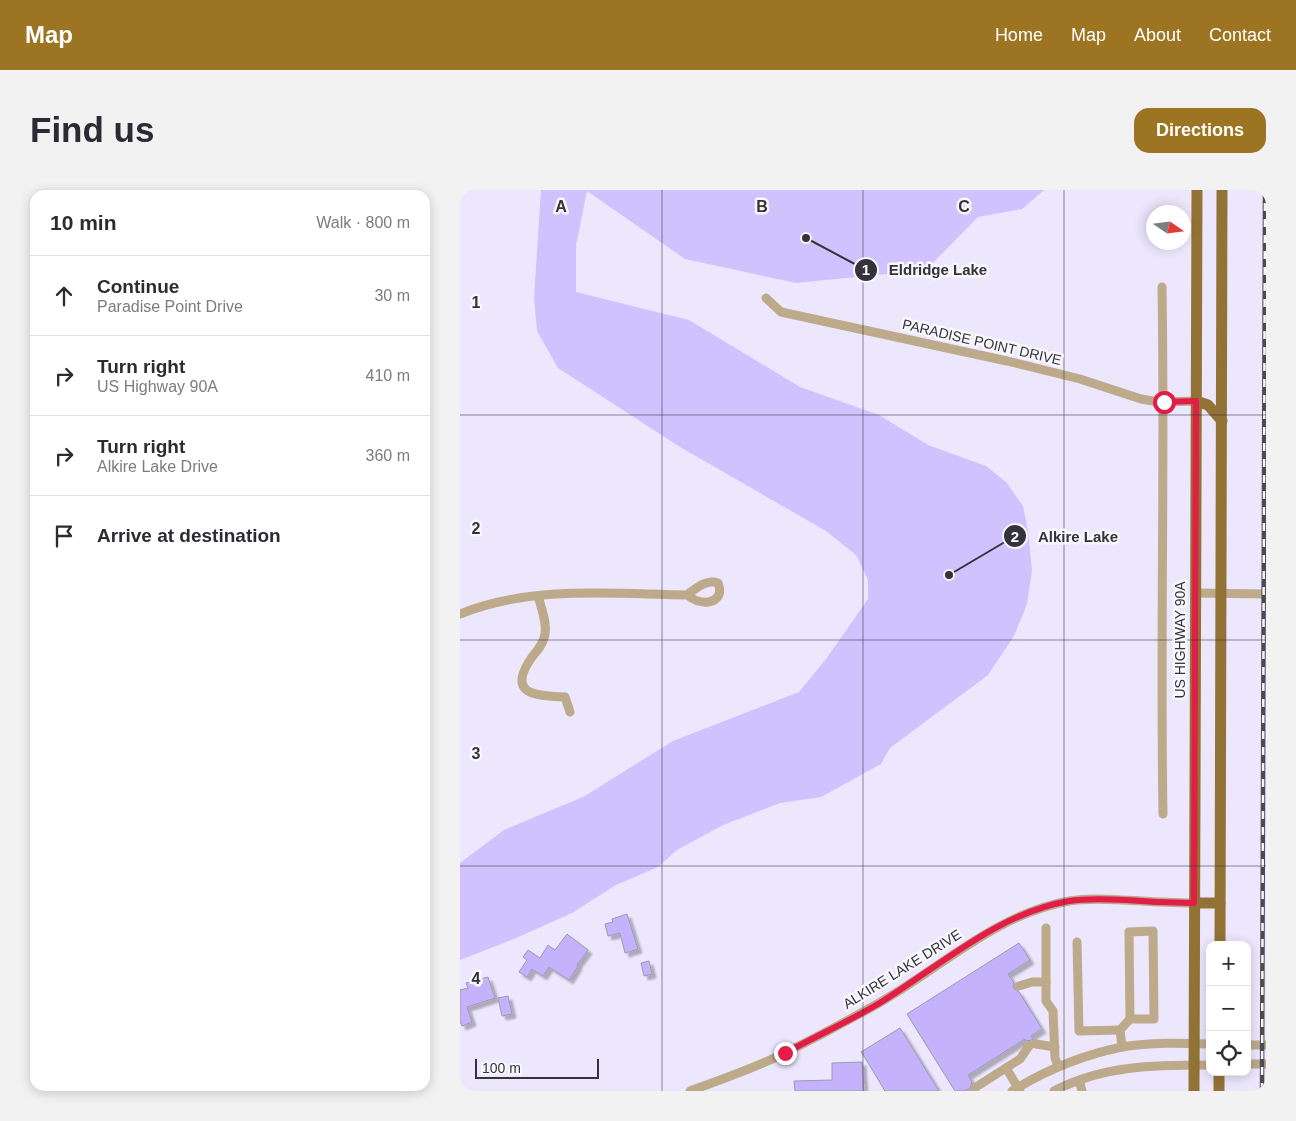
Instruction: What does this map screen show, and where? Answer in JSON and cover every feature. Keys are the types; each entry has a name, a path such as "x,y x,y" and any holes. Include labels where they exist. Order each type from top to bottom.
{"main road":[{"name":"US HIGHWAY 90A","path":"1194,1091 1197,190"},
{"path":"1220,941 1222,190"},
{"path":"1196,401 1208,405 1222,421"},
{"path":"1194,903 1220,903"},
{"path":"1219,1076 1219,1091"}],"street":[{"path":"1162,287 1164,402 1163,814"},
{"name":"PARADISE POINT DRIVE","path":"766,298 781,312 1007,361 1080,380 1141,399 1164,402 1196,401"},
{"path":"1196,593 1266,594"},
{"path":"460,614 483,606 538,596 591,594 687,595"},
{"path":"538,596 546,632 539,647 524,669 520,683 522,687 532,693 565,697 570,712"},
{"name":"ALKIRE LAKE DRIVE","path":"690,1091 746,1070 802,1044 881,1002 998,926 1022,915 1069,901 1089,899 1194,903"},
{"path":"1046,928 1046,1001 1053,1012 1058,1066"},
{"path":"1077,942 1079,1031 1120,1030 1130,1019 1129,932 1153,931 1154,1018 1130,1019"},
{"path":"1019,986 1032,982 1046,982"},
{"path":"1120,1030 1122,1047"},
{"path":"1006,1068 1017,1090 1058,1066 1122,1047 1172,1043 1206,1044"},
{"path":"1251,1044 1266,1045"},
{"path":"976,1087 1020,1059 1032,1045 1055,1047"},
{"path":"1251,1064 1266,1064"},
{"path":"1054,1091 1079,1080 1126,1067 1206,1065"},
{"path":"1079,1080 1082,1091"}],"shaded area":[{"path":"541,190 1044,190 1022,209 978,217 926,270 796,283 685,259 587,191 576,245 576,292 689,320 800,387 879,415 928,445 986,466 1006,482 1023,506 1032,570 1027,604 1014,636 988,675 890,748 881,764 821,797 780,803 723,825 677,850 658,867 616,885 572,913 514,939 460,960 460,863 504,830 583,797 673,741 799,692 826,659 868,599 868,580 856,555 826,531 680,447 558,368 537,331 534,298"}],"building":[{"path":"627,914 638,949 625,953 620,933 608,936 605,924 613,922 612,919"},
{"path":"567,934 588,950 569,980 549,967 543,976 532,969 527,977 519,972 527,960 523,957 528,950 540,958 548,945 555,950"},
{"path":"1019,943 1030,960 1008,974 1014,983 1013,988 1019,992 1042,1029 1031,1036 1033,1039 1026,1041 1025,1039 968,1075 972,1082 970,1088 964,1091 955,1091 907,1014"},
{"path":"649,961 652,974 644,976 641,963"},
{"path":"488,977 495,998 467,1007 472,1022 462,1026 460,1021 460,990 468,988 466,983"},
{"path":"508,996 512,1014 502,1016 498,998"},
{"path":"900,1028 939,1091 885,1091 861,1052"},
{"path":"862,1062 864,1091 795,1091 794,1081 832,1080 832,1063"}],"railway":[{"path":"1262,1091 1265,190"}],"place":[{"name":"Eldridge Lake","path":"806,238"},
{"name":"Alkire Lake","path":"949,575"}],"route":[{"path":"785,1053 881,1002 998,926 1022,915 1069,901 1089,899 1194,903 1196,401 1164,402"}]}
